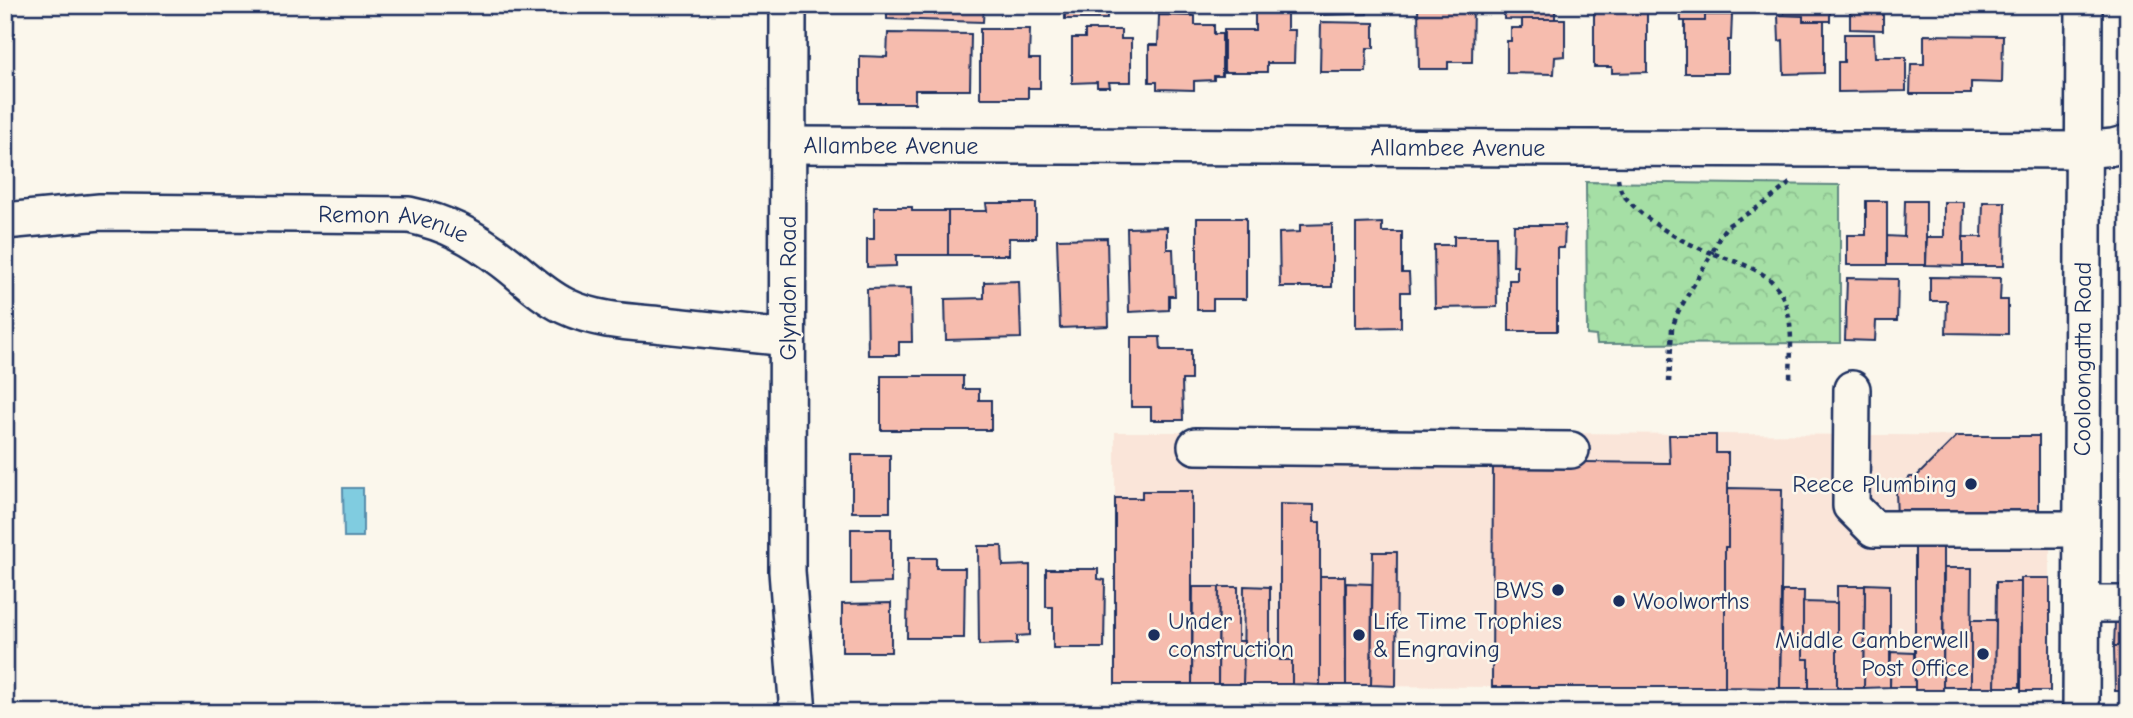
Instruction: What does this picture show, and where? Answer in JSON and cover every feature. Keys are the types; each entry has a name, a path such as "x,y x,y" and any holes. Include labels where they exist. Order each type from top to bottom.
{"street":[{"name":"Glyndon Road","path":"788,5 787,571 798,713"},
{"name":"Cooloongatta Road","path":"2081,713 2084,5"},
{"name":"Allambee Avenue","path":"788,145 2084,150 2128,143"},
{"name":"Remon Avenue","path":"5,201 100,212"},
{"name":"Remon Avenue","path":"5,221 100,212 409,215 434,220 459,230 564,306 607,319 662,325 787,325"},
{"path":"1852,389 1851,506 1874,528 2081,529"},
{"path":"1196,446 1571,450"},
{"name":"Glyndon Road","path":"775,713 787,571"},
{"path":"2082,604 2128,604"}],"path":[{"path":"1618,177 1621,193 1652,222 1688,245 1748,267 1767,278 1780,292 1788,307 1790,323 1790,382"},
{"path":"1669,382 1672,328 1721,234 1727,226 1765,203 1794,179"}],"shaded area":[{"path":"1115,432 2039,436 2039,519 2050,537 2050,691 2021,691 2020,687 1944,687 1943,690 1915,690 1914,687 1115,684"}],"green space":[{"path":"1586,182 1840,185 1840,343 1597,344 1596,336 1587,335"}],"water":[{"path":"343,488 363,488 363,537 344,537"}],"building":[{"path":"887,5 984,5 983,22 887,19"},
{"path":"1065,5 1107,5 1107,19 1065,19"},
{"path":"1162,5 1192,5 1192,15 1162,15"},
{"path":"1229,5 1298,5 1298,10 1229,10"},
{"path":"1321,5 1367,5 1367,14 1321,15"},
{"path":"1418,5 1473,5 1472,62 1448,62 1448,69 1419,69"},
{"path":"1504,5 1555,5 1555,20 1504,19"},
{"path":"1594,5 1647,5 1647,72 1612,73 1612,67 1594,67"},
{"path":"1680,5 1725,5 1725,15 1705,15 1705,21 1681,21"},
{"path":"1784,5 1830,5 1830,21 1803,21 1803,16 1784,16"},
{"path":"1850,5 1883,5 1883,30 1850,29"},
{"path":"1255,10 1287,10 1287,30 1295,30 1294,63 1267,63 1267,72 1224,72 1224,30 1255,30"},
{"path":"1159,15 1195,16 1195,25 1214,25 1214,34 1222,34 1222,76 1214,76 1214,80 1194,81 1194,90 1157,89 1157,82 1149,82 1149,45 1158,45"},
{"path":"1705,15 1732,15 1731,40 1728,40 1728,73 1685,73 1685,21 1705,21"},
{"path":"1778,15 1803,16 1803,21 1824,21 1824,73 1784,74 1783,40 1779,41"},
{"path":"1522,19 1565,19 1565,56 1555,57 1554,74 1507,73 1507,41 1511,41 1511,28 1522,28"},
{"path":"1321,22 1374,23 1374,48 1367,48 1366,72 1320,72"},
{"path":"980,29 1030,29 1029,59 1040,59 1040,88 1028,88 1028,98 980,98"},
{"path":"1085,30 1121,30 1121,39 1131,39 1131,82 1109,82 1110,87 1097,87 1097,82 1072,83 1072,38 1085,38"},
{"path":"888,33 971,34 970,90 915,90 915,103 860,103 860,56 887,57"},
{"path":"1844,34 1874,34 1875,57 1906,57 1906,91 1838,92 1838,62 1844,62"},
{"path":"1924,35 2003,36 2002,83 1971,82 1971,94 1910,94 1911,64 1924,64"},
{"path":"1866,201 1887,201 1887,265 1847,265 1847,235 1866,235"},
{"path":"1905,201 1926,201 1926,265 1887,265 1887,236 1904,237"},
{"path":"1944,202 1964,202 1963,266 1926,265 1927,237 1944,237"},
{"path":"1983,202 2005,202 2004,266 1963,266 1963,237 1982,237"},
{"path":"986,203 1036,203 1036,238 1009,238 1009,255 948,255 948,211 987,211"},
{"path":"874,207 948,211 948,255 896,255 896,266 867,267 867,239 874,239"},
{"path":"1197,218 1246,218 1246,299 1213,299 1213,310 1197,310"},
{"path":"1382,223 1382,232 1402,232 1402,273 1409,273 1410,292 1401,292 1401,327 1356,328 1356,224"},
{"path":"1332,224 1332,287 1280,287 1279,233 1300,232 1300,225"},
{"path":"1514,225 1565,225 1564,248 1557,248 1557,331 1509,331 1509,280 1517,280 1517,266 1513,266"},
{"path":"1167,227 1167,249 1173,249 1175,296 1169,296 1169,310 1129,312 1127,228"},
{"path":"1454,236 1496,236 1497,307 1435,308 1434,245 1454,245"},
{"path":"1107,238 1109,326 1060,328 1057,239"},
{"path":"1930,277 2001,278 2000,300 2008,300 2008,334 1946,333 1947,301 1930,301"},
{"path":"1847,278 1898,279 1897,321 1876,321 1875,341 1845,340"},
{"path":"1019,281 1021,338 946,340 945,299 984,298 984,282"},
{"path":"911,288 912,342 899,342 899,355 868,355 867,289"},
{"path":"1131,337 1160,337 1161,350 1191,350 1191,380 1182,380 1183,420 1151,420 1151,407 1131,407"},
{"path":"881,376 963,376 963,389 979,389 979,400 991,400 991,430 881,430"},
{"path":"1669,435 1716,435 1716,453 1728,453 1725,687 1492,687 1493,461 1670,463"},
{"name":"Reece Plumbing","path":"1957,436 2039,436 2039,519 1897,519 1896,491 1910,477 1916,477"},
{"path":"852,455 890,455 890,512 852,512"},
{"path":"1728,488 1782,489 1780,688 1725,687 1725,547 1728,547"},
{"name":"Under construction","path":"1142,491 1192,491 1192,684 1115,684 1115,498 1142,498"},
{"path":"1280,504 1314,505 1314,522 1320,522 1320,685 1292,684 1292,660 1280,660"},
{"path":"2125,510 2128,510 2128,553 2125,553"},
{"path":"851,529 891,529 891,583 851,584"},
{"path":"1915,537 1943,537 1943,690 1915,690"},
{"path":"978,546 1002,546 1003,566 1030,565 1030,635 1017,636 1017,644 979,645"},
{"path":"1373,552 1397,552 1396,686 1371,685"},
{"path":"2125,553 2128,553 2128,597 2125,597"},
{"path":"908,558 936,558 936,568 965,568 964,638 907,638"},
{"path":"1944,568 1972,568 1971,687 1943,687"},
{"path":"1046,569 1098,569 1098,579 1105,580 1104,648 1053,648 1053,607 1046,607"},
{"path":"1320,576 1345,576 1346,685 1320,685"},
{"path":"2021,578 2050,578 2050,691 2021,691"},
{"path":"1996,582 2021,582 2020,687 1995,687"},
{"name":"Life Time Trophies & Engraving","path":"1346,583 1372,584 1371,685 1346,685"},
{"path":"1865,584 1890,585 1890,687 1864,688"},
{"path":"1244,586 1270,587 1270,656 1280,656 1280,660 1292,660 1292,684 1243,684"},
{"path":"1837,586 1865,586 1864,688 1837,688"},
{"path":"1193,587 1219,587 1218,684 1192,684"},
{"path":"1219,587 1238,587 1238,641 1244,641 1243,684 1218,684"},
{"path":"1782,591 1804,591 1803,659 1809,659 1809,688 1780,688"},
{"path":"1803,602 1837,603 1837,688 1809,688 1809,659 1803,659"},
{"path":"891,603 891,652 842,652 842,604"},
{"name":"Middle Camberwell Post Office","path":"1971,620 1996,620 1995,687 1971,687"},
{"path":"2115,622 2128,622 2128,646 2114,646"},
{"path":"2114,646 2128,646 2128,691 2115,691"},
{"path":"1891,652 1914,653 1915,687 1890,687"}],"place":[{"name":"Reece Plumbing","path":"1971,484"},
{"name":"BWS","path":"1558,590"},
{"name":"Woolworths","path":"1619,601"},
{"name":"Under construction","path":"1154,635"},
{"name":"Life Time Trophies & Engraving","path":"1359,635"},
{"name":"Middle Camberwell Post Office","path":"1983,654"}]}
